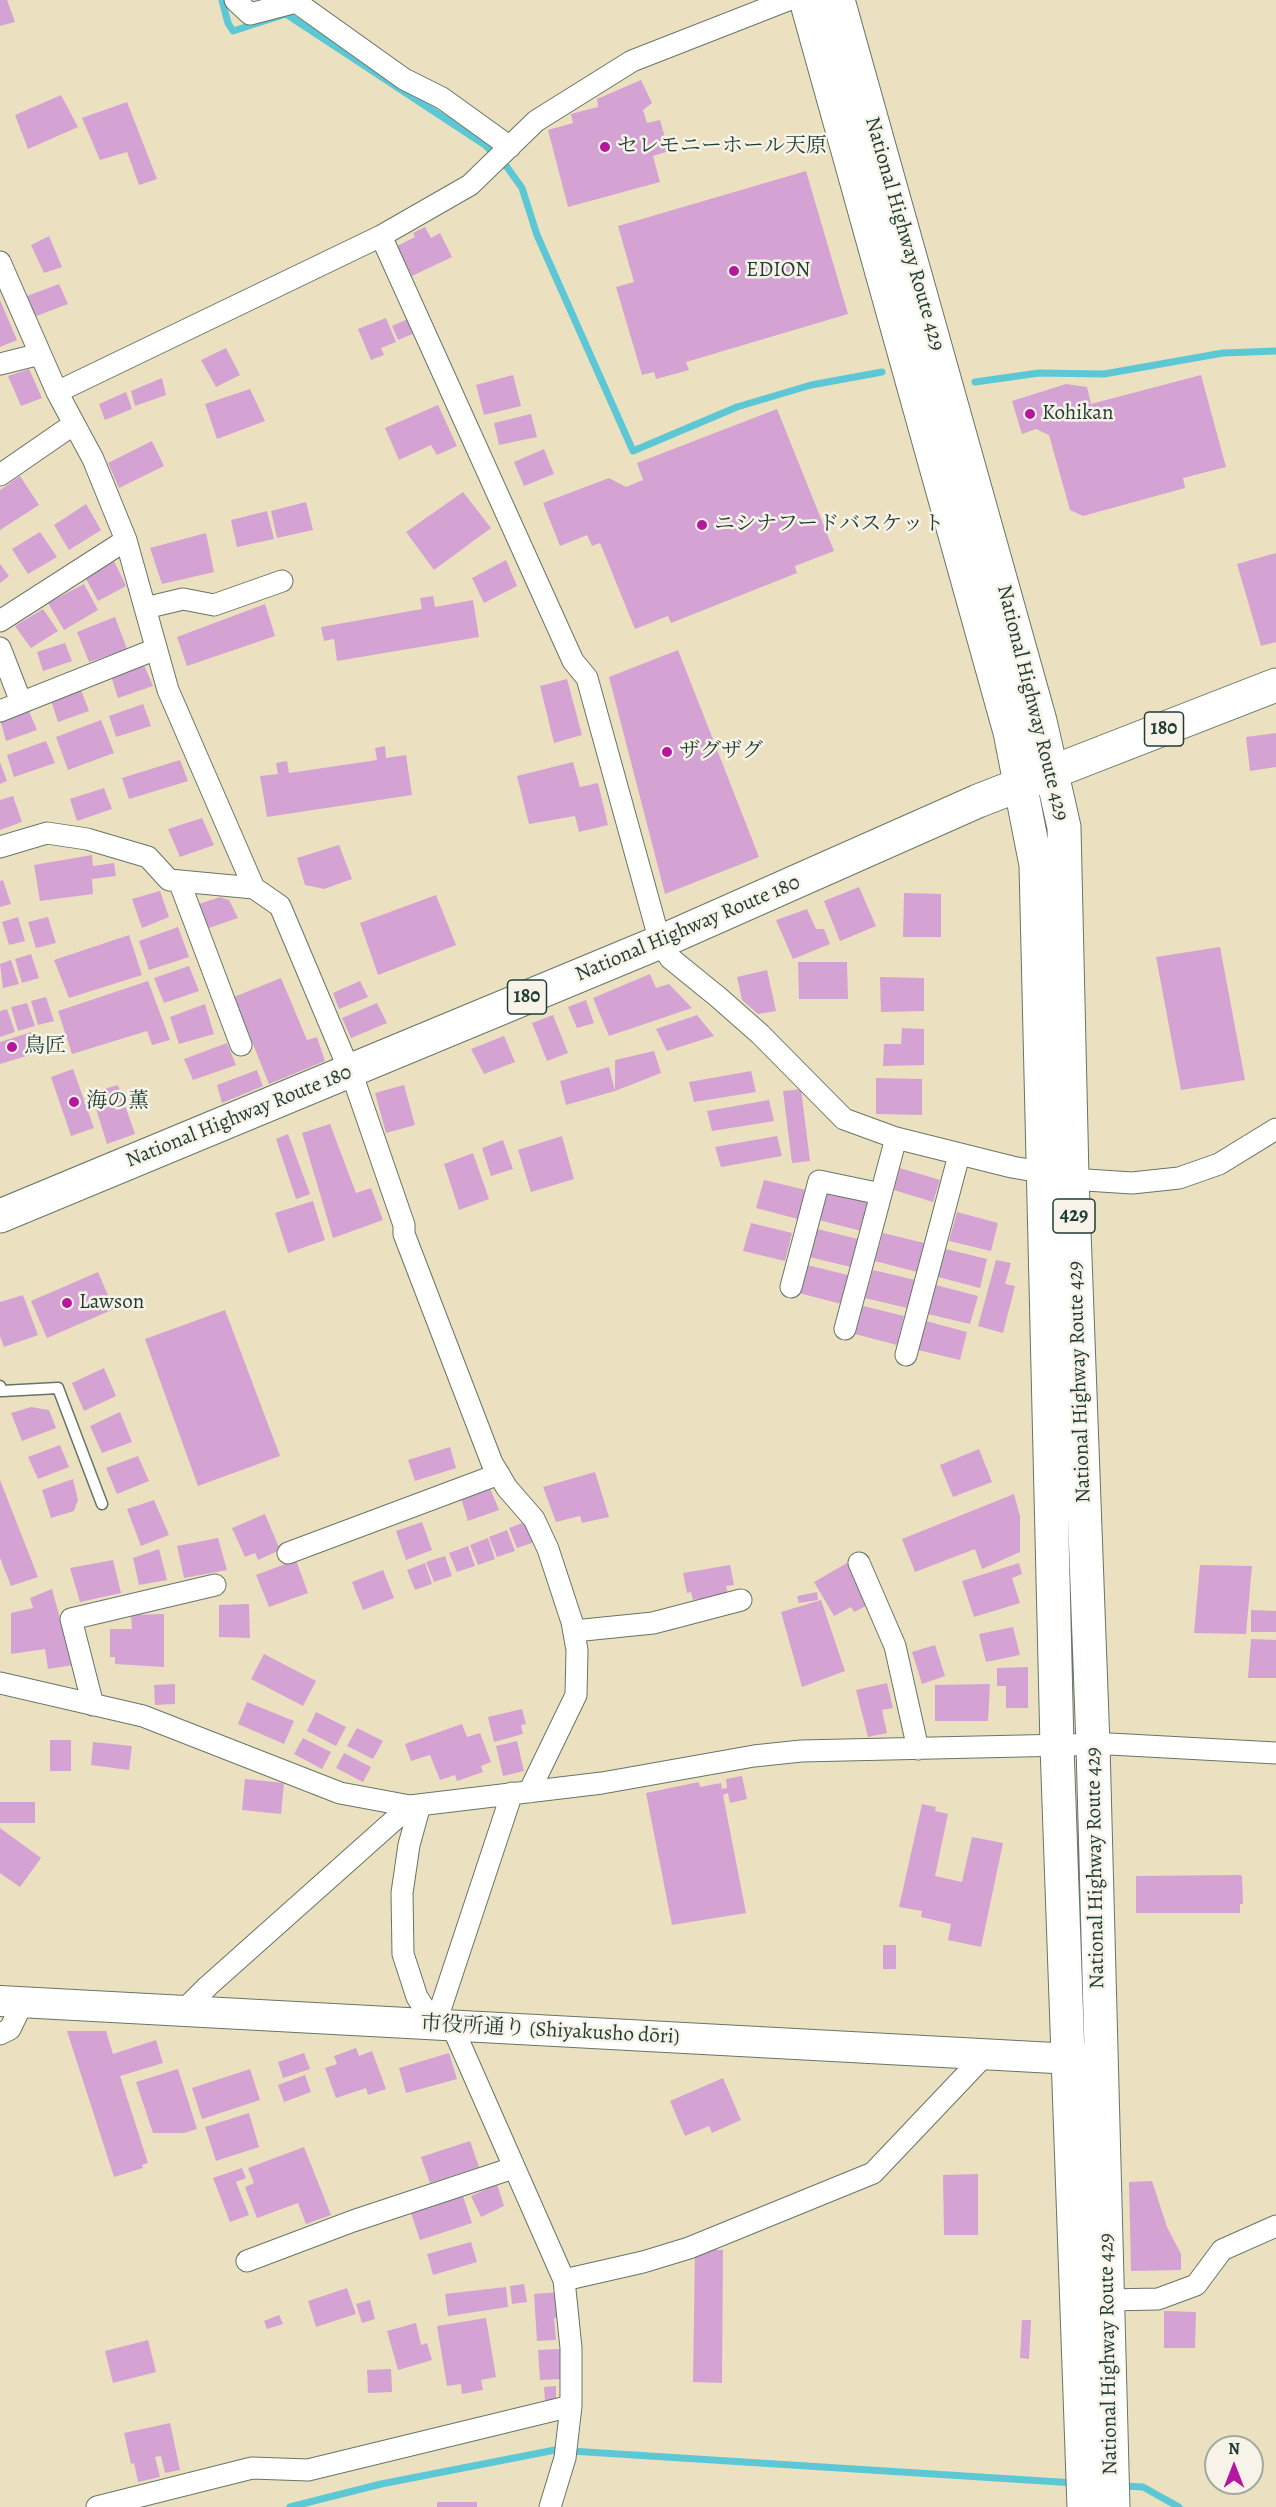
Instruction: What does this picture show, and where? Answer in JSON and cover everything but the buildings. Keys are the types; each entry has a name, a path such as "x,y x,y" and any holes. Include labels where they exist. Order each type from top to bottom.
{"highway":[{"name":"National Highway Route 429","path":"806,0 1010,732 1036,865 1093,1744 1108,2300 1097,2460 1083,2507"},
{"name":"National Highway Route 429","path":"838,0 984,517 1052,772 1064,827 1057,1175 1057,1746 1068,2059 1097,2460 1113,2507"},
{"name":"National Highway Route 180","path":"0,1216 660,942 978,801 1276,685"}],"street":[{"path":"235,0 250,14 296,2 404,79 442,98 503,154"},
{"path":"57,392 381,236 470,185 536,121 632,61 788,0"},
{"path":"381,236 573,661 587,678 660,942 670,958 752,1027 844,1119 896,1138 959,1155 1057,1175 1132,1183 1179,1178 1219,1164 1276,1128"},
{"path":"0,262 57,392 93,459 126,540 168,690 254,888"},
{"path":"0,364 40,354"},
{"path":"0,475 74,424"},
{"path":"0,621 126,540"},
{"path":"145,608 183,599 214,604 282,581"},
{"path":"0,648 21,702"},
{"path":"0,711 156,649"},
{"path":"0,847 47,833 87,839 148,857 169,880 254,888 280,906 350,1071 404,1225 404,1234 492,1463 498,1474 534,1519 548,1548 578,1650 576,1695 521,1793 444,2026"},
{"path":"179,881 241,1045"},
{"path":"845,1329 896,1138"},
{"path":"906,1355 959,1155"},
{"path":"791,1287 819,1181 881,1194"},
{"path":"288,1553 498,1474"},
{"path":"859,1563 895,1646 918,1749"},
{"path":"93,1705 71,1619 215,1585"},
{"path":"574,1631 653,1623 741,1600"},
{"path":"0,1683 143,1716 340,1793 415,1805 521,1793 789,1752 1093,1744 1276,1753"},
{"path":"184,2010 208,1986 415,1805"},
{"path":"415,1805 402,1893 403,1954 417,1997 444,2026 564,2280 571,2348 571,2406 566,2450 550,2507"},
{"path":"0,2034 10,2029 12,2002"},
{"name":"市役所通り (Shiyakusho dōri)","path":"12,2002 1100,2061"},
{"path":"564,2280 644,2262 689,2248 873,2173 985,2055"},
{"path":"247,2261 353,2221 513,2168"},
{"path":"1108,2300 1158,2299 1196,2285 1222,2250 1276,2226"},
{"path":"96,2507 252,2468 308,2470 571,2406"}],"lane":[{"path":"0,1386 2,1391 58,1388 102,1504"}],"waterway":[{"path":"222,0 228,23 233,31 286,14 485,145 507,167 522,188 537,235 633,451 737,407 811,385 882,372"},
{"path":"975,382 1039,373 1104,374 1223,353 1276,351"},
{"path":"290,2507 381,2484 555,2450 1075,2483"},
{"path":"1122,2486 1143,2487 1179,2507"}],"place":[{"name":"セレモニーホール天原","path":"605,147"},
{"name":"EDION","path":"734,271"},
{"name":"Kohikan","path":"1030,414"},
{"name":"ニシナフードバスケット","path":"702,525"},
{"name":"ザグザグ","path":"667,752"},
{"name":"鳥匠","path":"12,1047"},
{"name":"海の薫","path":"74,1102"},
{"name":"Lawson","path":"67,1303"}]}
